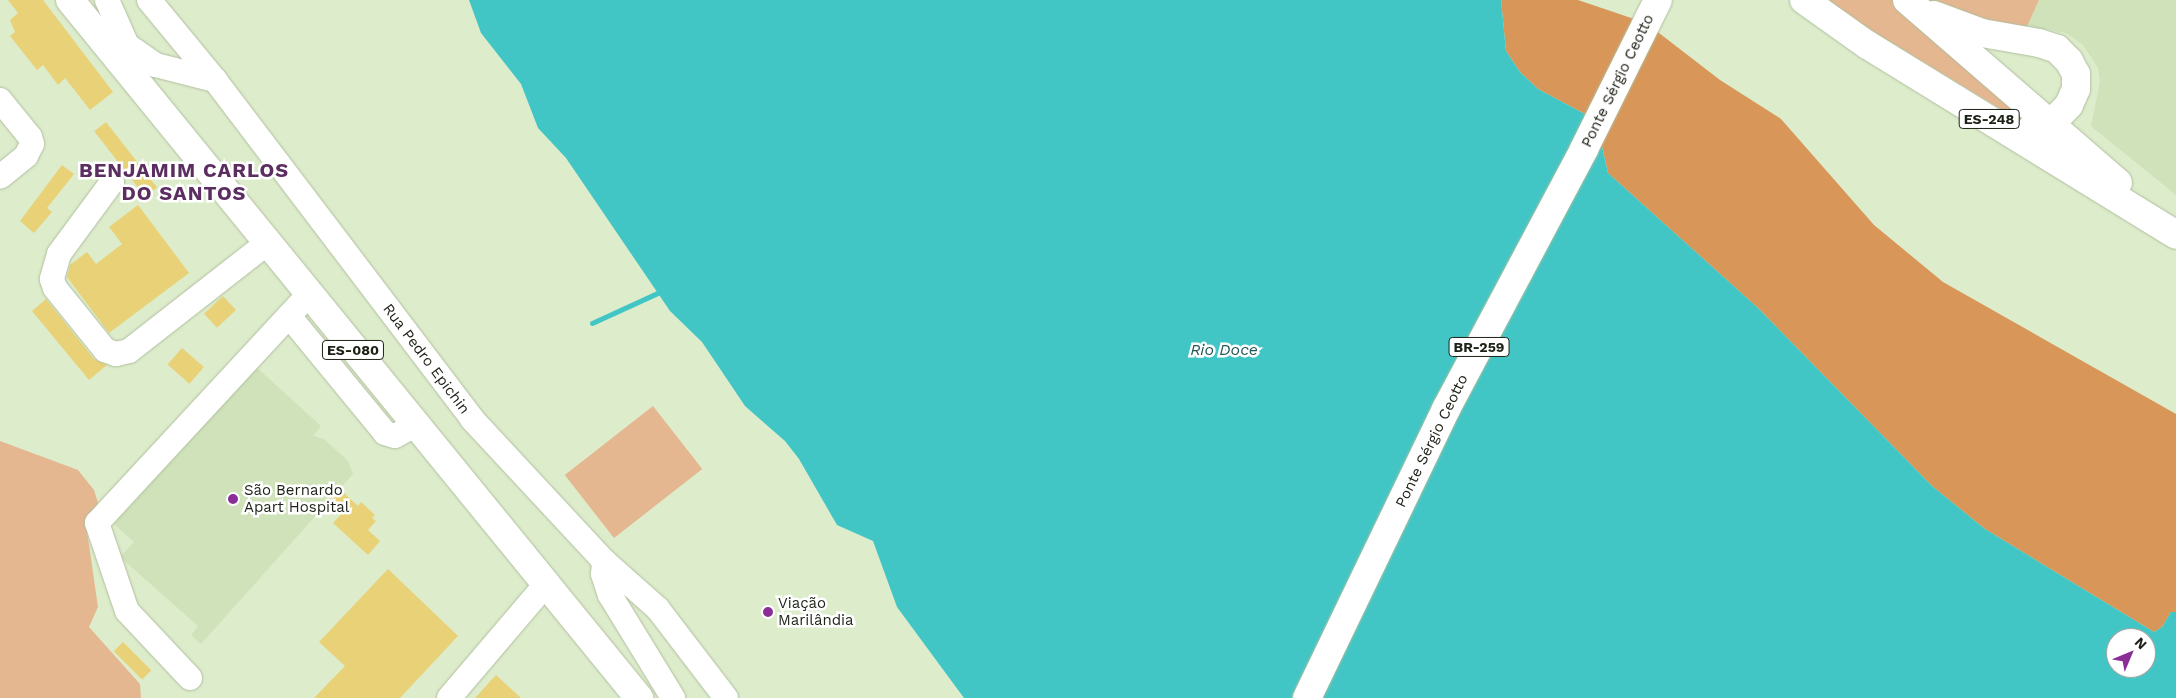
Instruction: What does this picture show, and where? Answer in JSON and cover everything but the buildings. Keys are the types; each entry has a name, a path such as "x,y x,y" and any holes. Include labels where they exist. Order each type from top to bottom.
{"main road":[{"name":"ES-080","path":"70,0 121,51 308,295 638,698"},
{"name":"Ponte Sérgio Ceotto","path":"1307,698 1446,410 1584,149 1658,0"},
{"name":"ES-248","path":"1804,0 1866,44 2176,235"},
{"name":"ES-248","path":"1907,0 2048,126 2176,225"},
{"path":"1907,0 1942,19 1982,33 2039,43 2057,50 2076,74 2076,89 2069,105 2048,126 2022,128 1993,121"}],"street":[{"path":"107,0 121,51 156,65 215,80"},
{"name":"Rua Pedro Epichin","path":"149,0 215,80 472,419 604,561 658,609 726,698"},
{"path":"0,100 30,137 32,144 26,156 0,177"},
{"path":"112,182 59,254 52,279 55,288 105,350 116,354 129,351 267,243"},
{"path":"190,678 127,612 97,523 308,295"},
{"path":"289,316 385,433 394,436 414,425"},
{"path":"604,561 603,574 610,595 673,698"},
{"path":"449,698 546,584"}],"shaded area":[{"path":"1501,0 1578,0 1646,23 1720,80 1781,119 1874,225 1943,282 2176,414 2176,612 2171,612 2162,627 2156,631 2156,628 2147,628 1985,529 1932,486 1758,308 1608,173 1596,120 1538,89 1520,72 1506,51"},
{"path":"1821,0 1897,0 2032,120 2022,122"},
{"path":"1916,0 2039,0 2025,31"},
{"path":"2039,0 2176,0 2176,195 2091,126 2100,82 2098,68 2083,45 2066,33 2046,29 2025,31"},
{"name":"São Bernardo Apart Hospital","path":"255,366 321,426 313,436 324,439 348,461 353,474 201,644 191,635 198,626 120,557 134,542 114,524"},
{"path":"653,406 702,469 614,538 565,475"},
{"path":"0,441 78,470 94,490 98,503 87,531 98,607 89,627 140,684 141,698 0,698"}],"water":[{"name":"Rio Doce","path":"469,0 1501,0 1506,51 1520,72 1538,89 1596,120 1608,173 1758,308 1932,486 1985,529 2147,628 2106,628 2106,678 2156,678 2156,631 2162,627 2171,612 2176,612 2176,698 964,698 897,607 873,541 837,525 799,459 785,441 745,406 702,342 670,311 566,158 538,128 521,84 481,33"}],"waterway":[{"path":"592,323 664,290"}],"place":[{"name":"São Bernardo Apart Hospital","path":"233,499"},
{"name":"Viação Marilândia","path":"768,612"}],"district":[{"name":"BENJAMIM CARLOS DO SANTOS","path":"184,182"}]}
